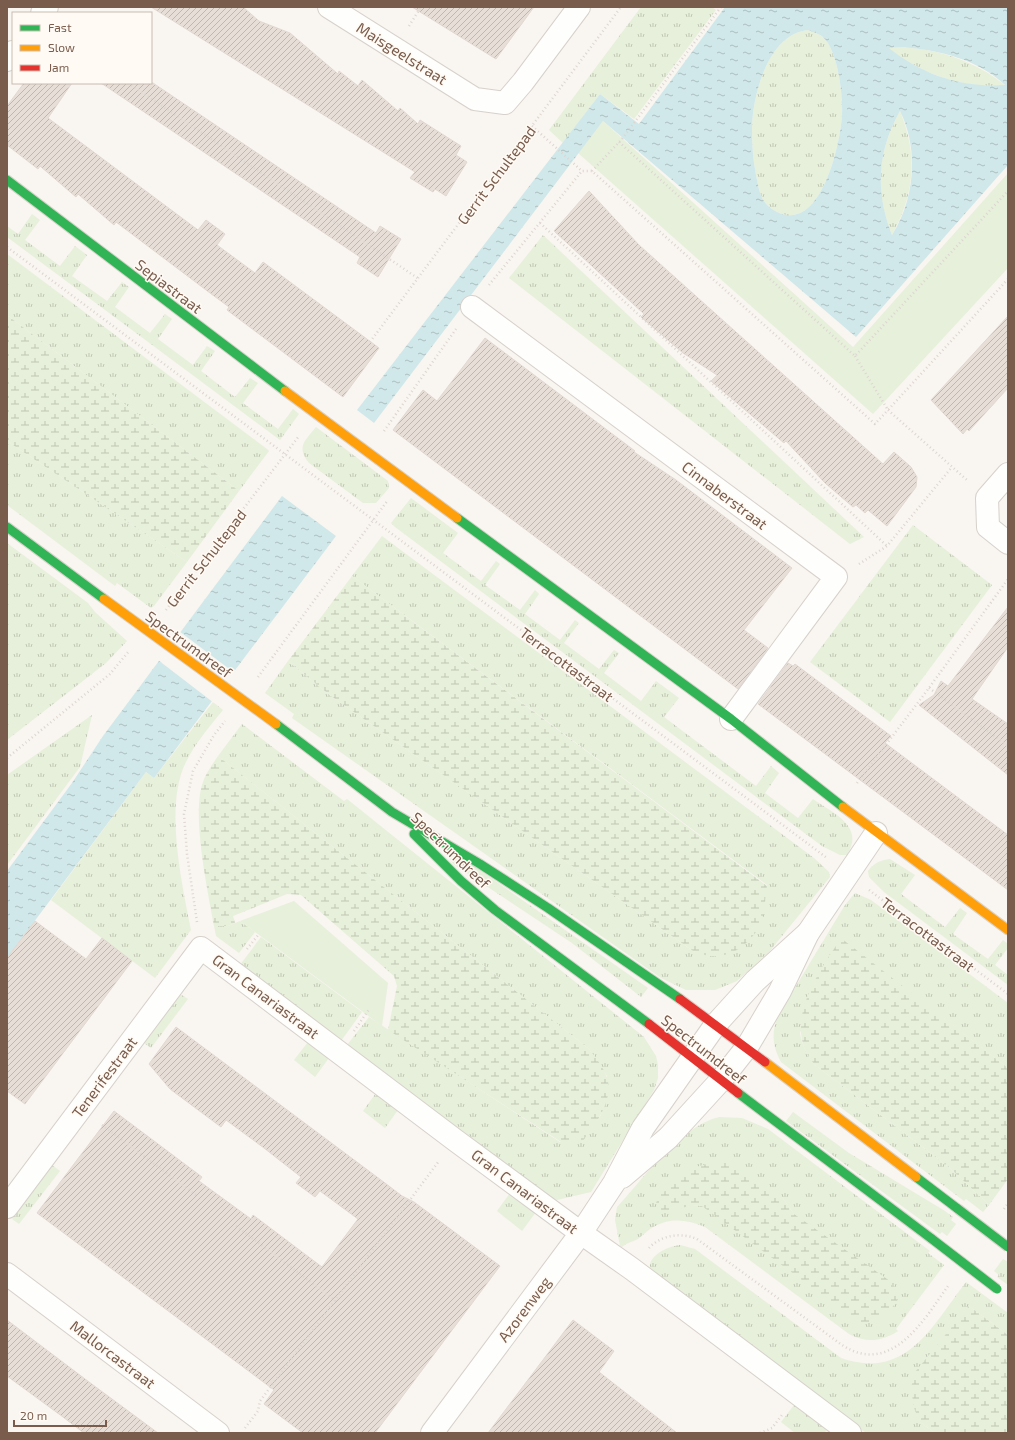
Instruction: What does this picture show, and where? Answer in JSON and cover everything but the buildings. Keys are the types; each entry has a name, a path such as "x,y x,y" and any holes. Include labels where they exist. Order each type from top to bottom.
{"main road":[{"name":"Sepiastraat","path":"7,180 315,414"},
{"path":"315,414 731,719 876,834 1008,930"},
{"name":"Spectrumdreef","path":"7,527 276,724 392,812 480,864 548,908 716,1024 1008,1247"},
{"name":"Spectrumdreef","path":"392,812 461,881 495,910 601,987 691,1058 1000,1291"}],"street":[{"name":"Maisgeelstraat","path":"329,7 475,98 505,103 523,82 579,7"},
{"name":"Cinnaberstraat","path":"472,307 836,577"},
{"path":"1008,474 987,498 988,527 1008,543"},
{"path":"731,719 836,577"},
{"path":"747,1047 780,991 808,933 876,834"},
{"path":"716,1024 755,981 808,933"},
{"name":"Tenerifestraat","path":"7,1207 202,948"},
{"name":"Gran Canariastraat","path":"202,948 455,1140 581,1233 632,1268 850,1433"},
{"name":"Azorenweg","path":"432,1433 581,1233 614,1183 643,1128 716,1024"},
{"name":"Azorenweg","path":"614,1183 668,1138 720,1080 747,1047"},
{"name":"Mallorcastraat","path":"7,1274 218,1433"}],"path":[{"name":"Gerrit Schultepad","path":"370,342 621,7"},
{"path":"592,171 622,139 638,119 721,7"},
{"path":"129,84 418,279"},
{"path":"532,126 582,171 592,171 875,424 1008,279"},
{"path":"619,142 855,356 888,410 987,498"},
{"path":"855,356 1008,190"},
{"path":"540,223 887,546"},
{"path":"7,247 285,456"},
{"name":"Gerrit Schultepad","path":"161,615 285,456 315,414"},
{"name":"Terracottastraat","path":"285,456 1008,994"},
{"path":"836,577 887,546 952,467"},
{"path":"840,805 929,688 1008,579"},
{"path":"7,758 110,674 130,650"},
{"path":"929,688 1008,746"},
{"path":"80,1109 196,1195"},
{"path":"242,1433 258,1411 260,1401 455,1140"},
{"path":"1004,1210 1008,1203"},
{"path":"236,1226 336,1301"},
{"path":"632,1268 657,1241 674,1236 689,1236 697,1239 846,1347 854,1351 867,1354 892,1349 906,1340 918,1328 950,1284"}],"green space":[{"path":"641,7 712,7 716,10 634,119 600,94 563,143 549,130"},
{"path":"808,30 824,38 833,53 839,74 842,106 841,126 834,159 820,192 811,205 800,213 787,215 777,212 768,206 762,198 755,169 753,152 753,116 759,84 773,54 782,43 794,34"},
{"path":"902,47 930,51 957,58 970,63 1006,86 974,85 944,78 915,66 888,48"},
{"path":"900,111 910,143 911,174 905,204 892,235 882,203 881,172 887,142"},
{"path":"603,121 853,347 1008,173 1008,268 873,414 578,153"},
{"path":"32,214 40,220 25,240 60,266 75,246 87,255 72,276 107,301 122,282 129,287 115,307 150,333 165,314 172,319 158,339 193,365 207,346 215,351 201,371 235,397 250,378 258,383 243,403 278,429 293,409 299,414 280,440 7,237 7,226 18,234"},
{"path":"543,235 864,537 850,544 509,278"},
{"path":"7,254 269,451 239,491 7,315"},
{"path":"7,315 239,491 187,562 7,441"},
{"path":"316,427 388,481 389,488 376,503 363,503 309,463 303,452 303,448 306,440"},
{"path":"7,441 187,562 154,606 151,608 117,583 115,586 7,505"},
{"path":"411,498 458,533 443,553 481,581 496,561 500,564 485,585 520,610 535,590 539,594 525,614 560,640 575,620 579,623 564,643 599,669 614,650 619,653 604,673 641,701 656,681 679,698 664,717 756,786 771,766 779,773 765,793 798,818 813,799 838,816 850,828 852,836 852,845 847,855 840,855 822,846 395,527 391,523"},
{"path":"913,525 992,585 890,722 810,662"},
{"path":"382,536 814,858 829,872 830,877 769,952 737,981 715,990 686,990 661,978 292,718 294,714 265,693 288,661 331,696 693,951 712,956 767,885 352,576"},
{"path":"7,543 88,603 95,612 127,641 106,663 7,740"},
{"path":"352,576 767,886 761,923 748,942 735,951 720,956 710,956 693,951 331,696 288,661"},
{"path":"213,702 223,710 203,735 186,762 180,780 176,800 177,845 183,890 191,930 155,978 51,900 146,772 154,778"},
{"path":"92,715 80,767 7,865 7,775"},
{"path":"242,724 344,801 347,799 644,1037 656,1056 658,1065 658,1078 654,1090 591,1192 557,1200 548,1196 347,1045 369,1017 560,1142 582,1142 601,1115 607,1076 589,1049 218,756"},
{"path":"218,756 589,1049 606,1075 608,1093 603,1111 593,1128 582,1142 561,1142 388,1030 397,986 394,976 301,895 287,894 233,916 235,923 228,926 214,926 202,855 199,799 203,781"},
{"path":"441,843 648,988 641,997 572,943 453,864"},
{"path":"890,859 915,875 901,894 945,927 960,908 967,913 953,934 988,959 1003,940 1008,944 1008,948 995,965 1008,975 1008,985 884,892 869,877 868,871 875,864 883,860"},
{"path":"855,893 871,900 1008,1003 1008,1068 841,939 800,1033 807,1054 815,1065 950,1168 989,1205 983,1212 966,1199 964,1201 781,1062 778,1056 774,1044 774,1033 779,1014 845,905"},
{"path":"294,901 388,983 382,1026 240,921"},
{"path":"240,921 255,932 239,953 216,936 214,926 228,926"},
{"path":"261,937 362,1012 341,1041 240,965"},
{"path":"841,938 1008,1068 1008,1179 989,1205 950,1168 815,1065 805,1050 801,1034 802,1017 806,1000 822,967"},
{"path":"180,994 188,999 151,1048 144,1043"},
{"path":"308,1042 329,1058 315,1077 294,1060"},
{"path":"376,1093 398,1110 385,1128 363,1111"},
{"path":"793,1112 849,1153 945,1211 953,1217 951,1220 956,1224 947,1236 942,1232 940,1234 786,1121"},
{"path":"719,1117 742,1118 768,1129 930,1251 928,1253 944,1265 896,1329 898,1331 892,1335 874,1340 861,1339 849,1334 705,1227 698,1224 677,1220 664,1222 650,1229 638,1239 622,1247 620,1246 615,1220 617,1207 664,1154 690,1131","holes":["782,1197 794,1214 692,1205"]},
{"path":"718,1161 731,1163 782,1197 794,1214 890,1281 899,1298 884,1318 875,1322 860,1323 702,1206 692,1205 665,1213 659,1210 656,1203 659,1196 692,1168"},
{"path":"52,1165 60,1171 19,1224 12,1219"},
{"path":"510,1193 536,1212 522,1231 497,1211"},
{"path":"680,1245 695,1249 841,1358 864,1363 884,1362 901,1356 916,1345 929,1331 966,1282 1008,1313 1008,1335 969,1306 920,1422 935,1433 866,1433 653,1274 650,1268 650,1263 653,1258 657,1254 669,1248"},
{"path":"1003,1259 1008,1262 1008,1285 997,1277 999,1275 994,1271"},
{"path":"969,1306 1008,1335 1008,1433 935,1433 920,1422 914,1408 911,1388 915,1372"},
{"path":"794,1405 827,1430 824,1433 795,1433 781,1422"}],"water":[{"path":"725,7 1008,7 1008,165 856,337 603,121 374,423 357,410 600,94 639,124","holes":["808,30 824,38 829,45 839,74 842,96 842,114 834,159 820,192 811,205 800,213 787,215 777,212 771,208 762,198 754,164 752,130 755,101 759,84 765,69 773,54 782,43 794,34","889,48 916,48 957,57 970,62 994,76 1005,85 974,84 944,78 915,66","900,111 910,141 912,157 912,174 906,206 892,235 883,203 881,188 883,157 892,126"]},
{"path":"282,496 336,536 154,778 146,772 7,958 7,871 72,783 103,736"}],"pier":[{"path":"179,631 236,674 214,703 158,660"}],"traffic: fast":[{"path":"7,180 285,391"},
{"path":"457,518 731,719 843,807"},
{"path":"7,527 104,599"},
{"path":"276,724 392,812 480,864 548,908 680,999"},
{"path":"414,834 461,881 495,910 649,1024"},
{"path":"738,1093 932,1239"},
{"path":"916,1177 958,1209"},
{"path":"958,1209 1008,1247"},
{"path":"932,1239 997,1289"}],"traffic: slow":[{"path":"285,391 457,518"},
{"path":"104,599 276,724"},
{"path":"843,807 1008,930"},
{"path":"765,1062 916,1177"}],"traffic: jam":[{"path":"680,999 765,1062"},
{"path":"649,1024 738,1093"}]}
